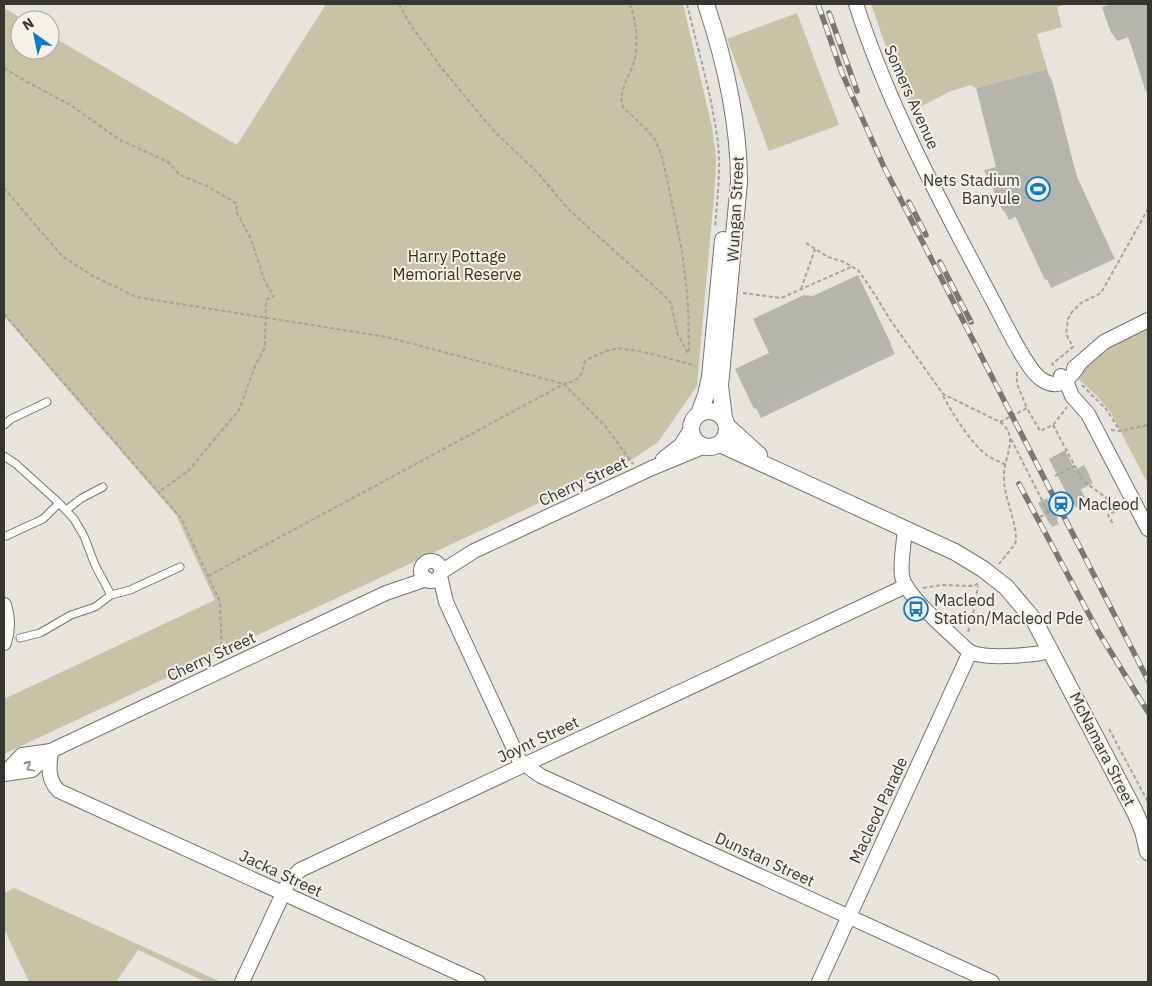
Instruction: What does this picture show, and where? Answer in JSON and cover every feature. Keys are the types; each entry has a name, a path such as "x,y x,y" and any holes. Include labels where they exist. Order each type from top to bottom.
{"street":[{"name":"Wungan Street","path":"699,4 724,113 729,158 729,180 711,369 706,395 699,414"},
{"name":"Wungan Street","path":"706,4 733,108 739,154 739,182 730,292 720,386 726,422"},
{"name":"Somers Avenue","path":"856,4 884,80 908,136 975,267 1026,361"},
{"path":"1095,429 1069,405 1063,392 1066,378 1104,342 1148,320"},
{"path":"1026,361 1049,375 1066,378"},
{"path":"1066,378 1072,396 1088,414 1148,529"},
{"path":"710,410 715,411 726,422 726,436 712,445 695,440 691,429 695,418 699,414 710,410"},
{"name":"McNamara Street","path":"726,422 750,448 786,474"},
{"name":"Cherry Street","path":"646,471 681,445 691,429"},
{"name":"McNamara Street","path":"712,445 786,474 905,529 973,562 1006,587 1034,620 1051,650 1135,812 1143,831 1148,852"},
{"name":"Cherry Street","path":"4,773 22,755 56,749 646,471 712,445"},
{"path":"905,529 901,574 908,590 970,652 987,656 1028,655 1042,654 1051,650"},
{"name":"Dunstan Street","path":"432,573 525,765 531,770 992,982"},
{"name":"Joynt Street","path":"242,982 283,893 292,876 300,870 908,590"},
{"path":"4,604 7,630 4,643"},
{"name":"Macleod Parade","path":"819,982 970,652"},
{"name":"Jacka Street","path":"56,749 49,767 51,780 59,791 478,982"}],"lane":[{"path":"4,424 18,415 47,402"},
{"path":"4,456 16,464 59,503 78,525 94,565 111,595"},
{"path":"66,510 82,498 103,487"},
{"path":"6,536 43,519 59,503"},
{"path":"20,638 40,633 71,615 95,607 111,595 130,590 180,567"}],"path":[{"path":"399,4 410,24 440,66 493,130 538,173 568,209 668,299 671,304 678,336 689,355 690,329 682,251 663,160 656,141 623,107 621,102 622,91 634,62 636,50 636,28 630,4"},
{"path":"687,4 713,112 718,145 718,182 714,233"},
{"path":"4,68 72,106 120,140 168,162 180,175 207,186 237,204 236,211 251,239 265,282 274,296 266,300 264,348 239,410 188,471 159,492"},
{"path":"4,188 62,256 93,276 136,297 387,337 564,384 646,471"},
{"path":"1120,431 1106,409 1066,378 1052,364 1072,347 1066,334 1068,318 1076,306 1102,293 1148,209"},
{"path":"806,243 858,270 972,439 988,456 1006,465"},
{"path":"801,289 815,248"},
{"path":"730,292 781,298 852,266"},
{"path":"4,314 181,518 220,602 223,670"},
{"path":"208,576 564,384 577,380 582,372 585,361 596,355 616,348 711,369"},
{"path":"1026,361 1017,371 1016,376 1019,391 1040,431 1053,425 1069,405"},
{"path":"943,394 1004,425 1048,512"},
{"path":"1000,422 1027,408"},
{"path":"1053,425 1083,481 1121,508 1108,515 1113,524"},
{"path":"1095,429 1120,431 1148,425"},
{"path":"1000,562 1015,544 1016,540 1004,479 1012,440"},
{"path":"1055,476 1075,466"},
{"path":"1040,516 1056,508"},
{"path":"965,638 972,620 978,586 981,582"},
{"path":"908,590 941,585 978,586"}],"green space":[{"name":"Harry Pottage Memorial Reserve","path":"326,4 683,4 712,127 716,158 697,386 658,442 633,459 4,754 4,699 215,600 176,515 4,316 4,8 10,12 10,60 60,60 60,41 237,145"},
{"path":"871,4 1067,4 1057,7 1062,27 1037,34 1047,69 976,88 971,85 951,91 912,111 895,73"},
{"path":"797,13 839,125 769,151 727,39"},
{"path":"1148,327 1148,484 1111,413 1097,396 1076,377 1104,349"},
{"path":"14,888 221,982 206,982 138,950 116,982 29,982 4,929 4,893"}],"building":[{"path":"1112,4 1148,4 1148,91 1146,92 1127,33 1124,29 1111,33 1102,7"},
{"name":"Nets Stadium Banyule","path":"1047,69 1074,170 1110,249 1045,280 1011,207 1003,211 984,170 996,167 976,88"},
{"path":"858,275 891,344 754,409 735,369 769,353 753,319 804,295 813,296"},
{"path":"1065,450 1075,470 1084,465 1090,476 1077,483 1085,497 1077,502 1075,500 1071,502 1049,459"},
{"path":"1047,498 1058,519 1049,523 1038,503"}],"railway":[{"path":"818,4 842,73 884,167 1148,680"},
{"path":"829,13 857,91"},
{"path":"909,202 926,235"},
{"path":"940,262 971,322"},
{"path":"1019,484 1099,633 1148,712"}],"place":[{"name":"Nets Stadium Banyule","path":"1038,189"},
{"name":"Macleod","path":"1061,504"},
{"name":"Macleod Station/Macleod Pde","path":"916,609"}]}
